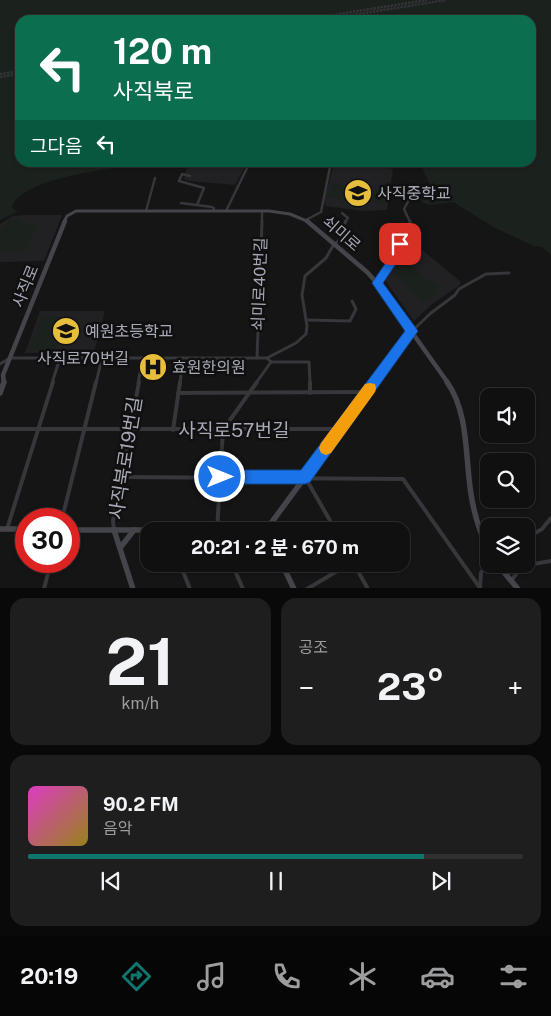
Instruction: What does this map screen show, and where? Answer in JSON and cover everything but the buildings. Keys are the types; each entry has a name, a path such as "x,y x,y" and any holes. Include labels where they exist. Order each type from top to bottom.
{"main road":[{"name":"쇠미로","path":"76,211 262,211 290,214 306,220 377,283 453,390 459,406 473,512 480,530"},
{"name":"사직로","path":"0,393 4,382 1,376 67,216 76,211"},
{"path":"272,522 412,331"},
{"path":"80,530 140,530"},
{"path":"114,530 133,588"},
{"path":"120,548 134,530"},
{"path":"286,572 294,588"},
{"path":"504,573 518,588"}],"street":[{"path":"226,211 248,167"},
{"path":"306,220 321,212 330,167"},
{"path":"190,176 182,174 179,181 204,188 197,205"},
{"path":"146,211 155,178"},
{"path":"377,283 410,231 411,224 404,209 411,196 417,193"},
{"path":"181,203 212,207 214,208 213,211"},
{"name":"쇠미로40번길","path":"257,358 262,211"},
{"path":"310,392 309,362 271,362 267,358 290,347 303,337 308,330 302,295 305,276 326,258 334,244 346,236 343,226 348,218 342,213"},
{"path":"412,331 430,313 455,295 459,289 486,274 509,273"},
{"path":"306,320 350,320 356,309 352,301"},
{"path":"0,364 10,358"},
{"name":"사직로70번길","path":"10,358 267,358"},
{"path":"4,529 60,358"},
{"path":"65,508 102,358"},
{"name":"사직북로19번길","path":"114,530 113,521 120,477 143,358"},
{"path":"173,430 183,358"},
{"path":"218,522 223,430 271,362"},
{"path":"178,393 367,392"},
{"name":"사직로57번길","path":"0,429 340,429"},
{"path":"120,477 403,479 480,588"},
{"path":"305,477 331,522"},
{"path":"535,533 542,529 551,518"},
{"path":"511,581 520,567 525,565 543,565 551,561"},
{"path":"183,572 190,588"},
{"path":"235,572 242,588"},
{"path":"307,588 335,572"},
{"path":"359,572 368,588"},
{"path":"44,588 48,573"},
{"path":"480,588 481,573"}],"shaded area":[{"path":"0,0 551,0 551,255 542,247 534,246 495,228 453,202 429,205 422,202 417,193 431,197 439,191 431,187 422,167 536,167 536,15 15,15 15,167 122,167 73,175 34,188 20,196 12,207 17,212 0,220"},
{"path":"187,167 245,167 235,185 184,179"},
{"name":"사직중학교","path":"333,167 383,167 393,169 387,210 363,211 326,206 324,200"},
{"path":"331,183 384,190 382,204 328,197"},
{"path":"62,215 44,261 0,262 0,224 13,216"},
{"path":"21,218 20,223 38,223 26,251 0,251 2,243 0,243 0,229 9,220"},
{"path":"410,238 420,243 422,250 461,282 460,285 431,305 414,321 384,279 395,263 400,247"},
{"path":"403,260 438,287 435,290 438,293 422,304 392,272 397,264"},
{"name":"예원초등학교","path":"40,311 105,311 94,352 25,353"},
{"path":"65,317 54,351 29,351 41,318"}],"tunnel":[{"path":"332,15 427,0"},
{"path":"352,15 446,0"},
{"path":"0,74 15,72"},
{"path":"0,77 15,75"}],"slow traffic":[{"path":"326,448 370,388"}],"place":[{"name":"사직중학교","path":"358,193"},
{"name":"예원초등학교","path":"66,331"},
{"name":"효원한의원","path":"153,367"}],"route":[{"path":"220,477 305,477 412,331 377,283 390,265 400,244"}]}
